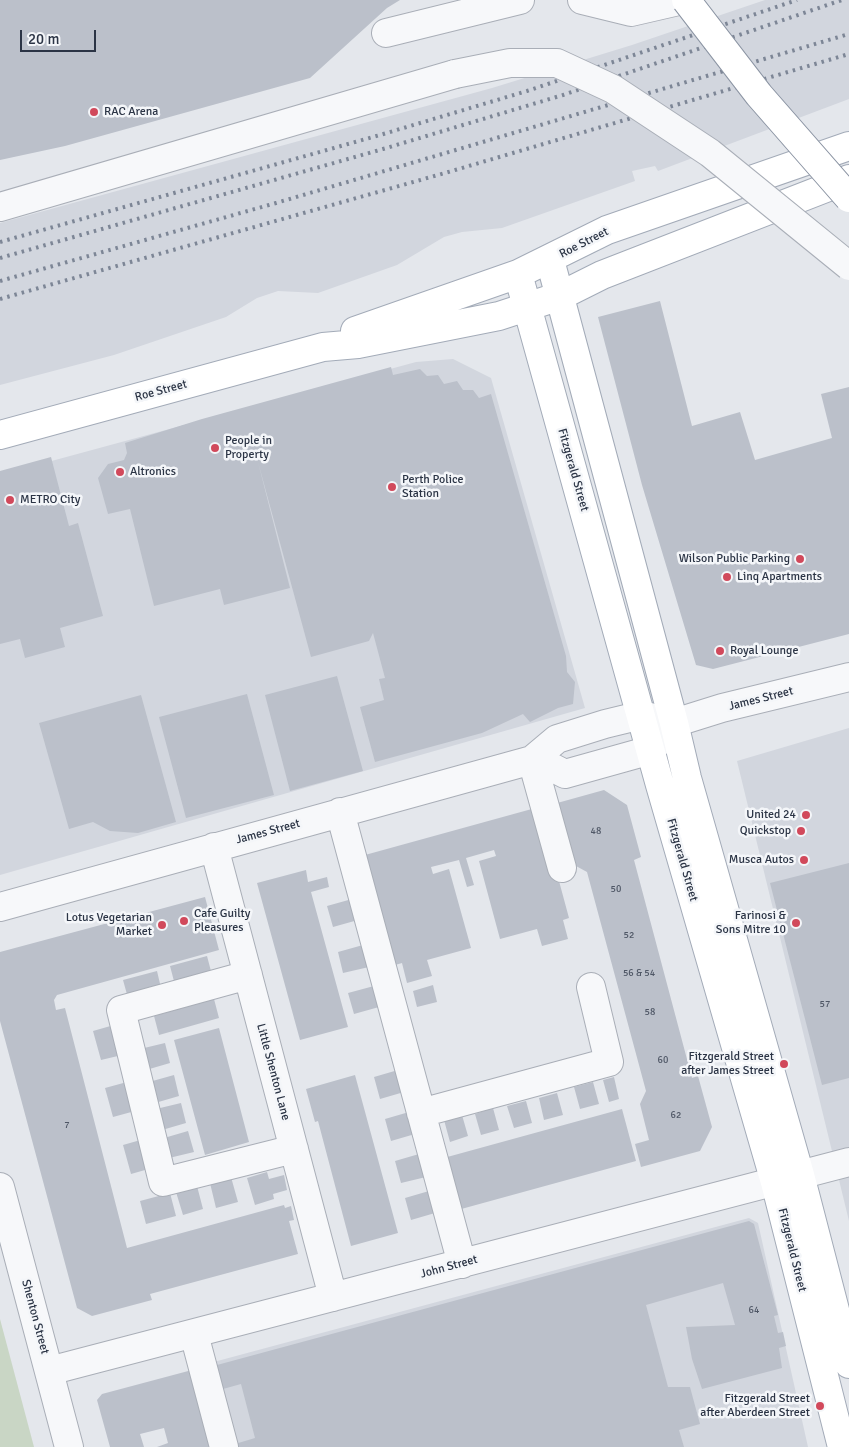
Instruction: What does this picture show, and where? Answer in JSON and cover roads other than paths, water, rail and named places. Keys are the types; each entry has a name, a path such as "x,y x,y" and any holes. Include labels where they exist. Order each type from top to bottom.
{"main road":[{"path":"684,0 759,95 849,198"},
{"name":"Roe Street","path":"323,348 354,331 518,274 550,260 607,230 849,146"},
{"name":"Roe Street","path":"0,435 323,348 358,344 499,316 560,296 602,275 849,179"},
{"name":"Fitzgerald Street","path":"550,260 674,723 787,1178 842,1447"},
{"name":"Fitzgerald Street","path":"518,274 651,750 787,1178 849,1364"}],"street":[{"path":"386,33 520,0"},
{"path":"582,0 631,12 684,0"},
{"path":"0,207 455,74 510,63 557,63 613,89 710,153 849,266"},
{"name":"James Street","path":"0,907 534,760 557,739 642,715 674,723 722,708 849,677"},
{"path":"534,760 565,774 651,750 674,723"},
{"path":"534,760 562,868"},
{"path":"340,812 462,1264"},
{"name":"Little Shenton Lane","path":"214,847 333,1297"},
{"path":"248,975 121,1010 163,1182 294,1149"},
{"path":"421,1113 609,1062 591,987"},
{"name":"John Street","path":"49,1371 849,1162"},
{"name":"Shenton Street","path":"0,1187 69,1447"},
{"path":"194,1334 224,1447"}],"railway":[{"path":"0,242 380,135 527,91 797,0"},
{"path":"0,258 383,149 563,95 842,0"},
{"path":"0,281 276,203 849,34"},
{"path":"0,299 445,173 849,54"}],"place":[{"name":"RAC Arena","path":"94,112"},
{"name":"People in Property","path":"215,448"},
{"name":"Altronics","path":"120,472"},
{"name":"Perth Police Station","path":"392,487"},
{"name":"METRO City","path":"10,500"},
{"name":"Wilson Public Parking","path":"800,559"},
{"name":"Linq Apartments","path":"727,577"},
{"name":"Royal Lounge","path":"720,651"},
{"name":"United 24","path":"806,815"},
{"name":"Quickstop","path":"801,831"},
{"name":"Musca Autos","path":"804,860"},
{"name":"Cafe Guilty Pleasures","path":"184,921"},
{"name":"Farinosi & Sons Mitre 10","path":"796,923"},
{"name":"Lotus Vegetarian Market","path":"162,925"},
{"name":"Fitzgerald Street after James Street","path":"784,1064"},
{"name":"Fitzgerald Street after Aberdeen Street","path":"820,1406"}]}
